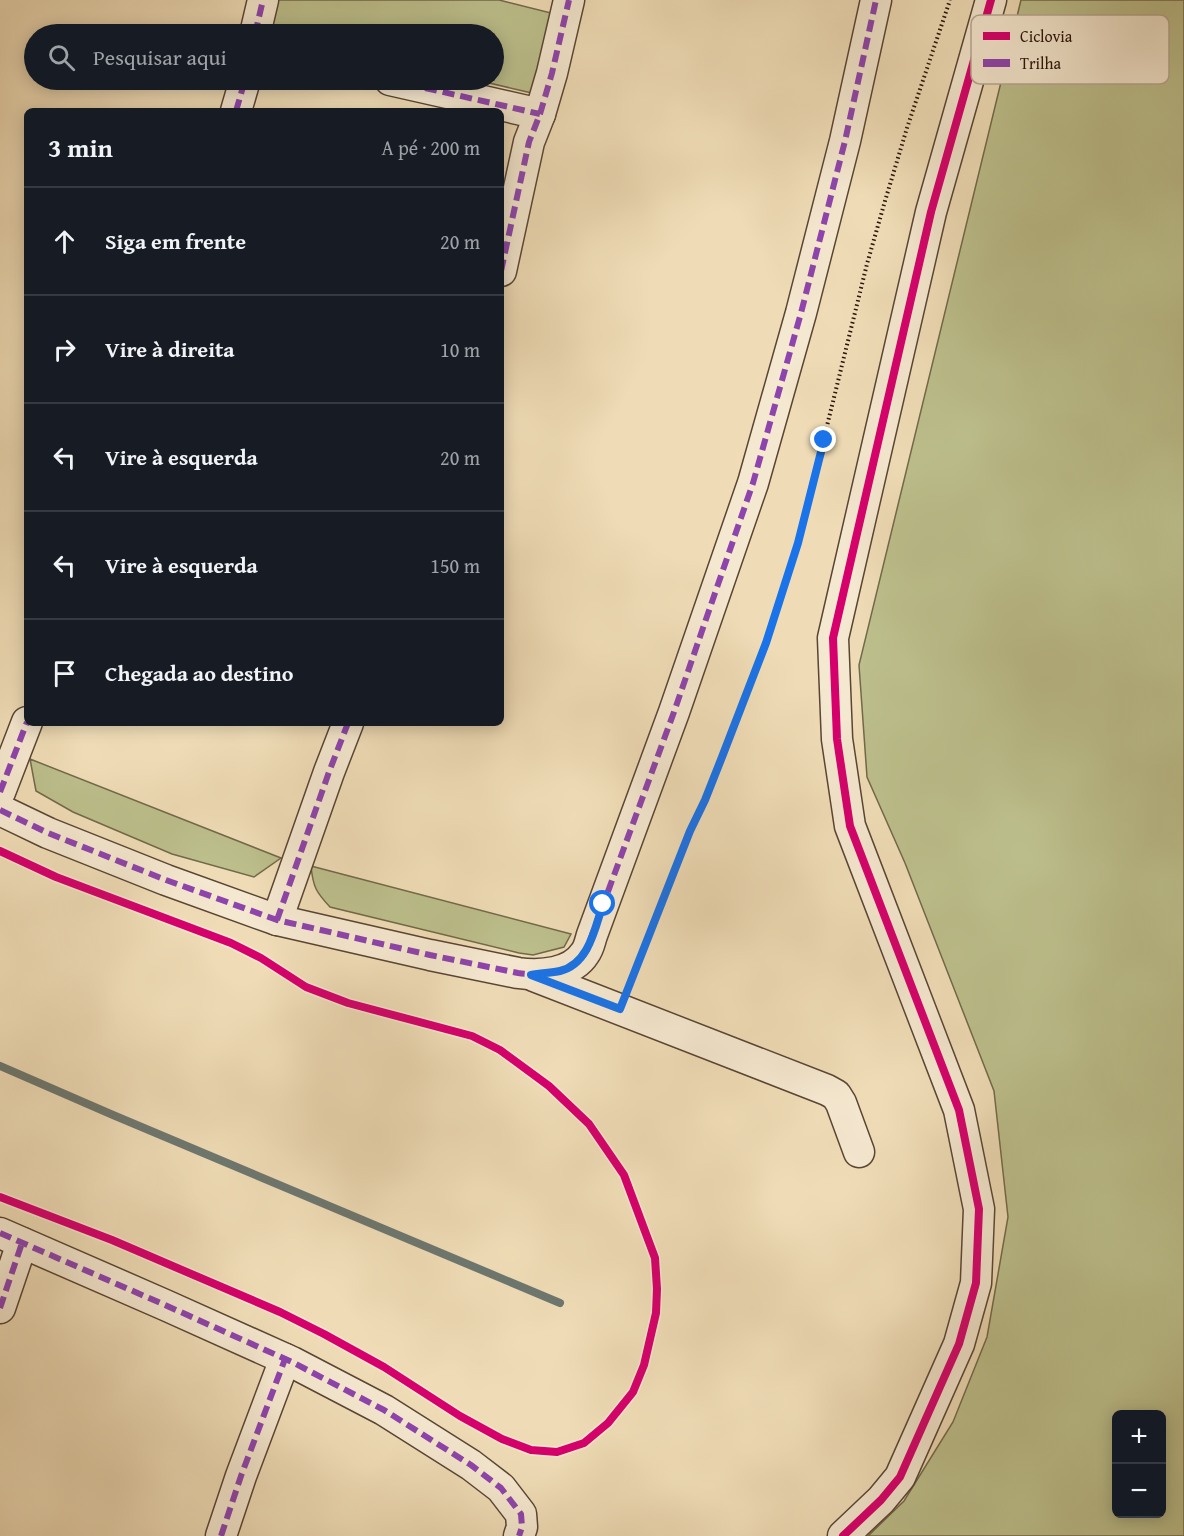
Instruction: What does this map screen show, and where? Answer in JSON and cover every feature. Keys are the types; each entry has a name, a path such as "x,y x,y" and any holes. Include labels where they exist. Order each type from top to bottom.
{"street":[{"path":"257,24 263,0"},
{"path":"504,257 529,142 552,73 569,0"},
{"path":"531,975 562,971 576,963 586,953 674,712 753,483 798,325 845,141 876,0"},
{"path":"987,15 991,0"},
{"path":"843,1536 881,1500 900,1477 959,1344 976,1283 979,1209 959,1110 850,826 837,739 833,638 931,212 971,71"},
{"path":"237,108 242,90"},
{"path":"434,90 540,114"},
{"path":"0,792 25,726"},
{"path":"277,920 347,726"},
{"path":"0,810 48,833 166,880 277,920 430,955 531,975 827,1090 836,1095 841,1102 859,1152"},
{"path":"0,1308 11,1238 285,1359 384,1410 471,1465 501,1488 521,1514 522,1527 519,1536"},
{"path":"221,1536 240,1476 285,1359"}],"path":[{"path":"620,1009 766,643 798,543 879,222 907,128 950,0"}],"green space":[{"path":"276,0 499,0 555,14 532,93 504,86 504,24 270,24"},
{"path":"1021,0 1184,0 1184,1536 868,1536 904,1501 953,1422 987,1337 1008,1217 994,1091 905,863 867,777 859,665 1001,84 1169,84 1169,15 1017,15"},
{"path":"30,759 281,858 254,877 172,854 73,812 36,791"},
{"path":"311,866 571,934 564,947 533,955 330,907 316,889"}],"waterway":[{"path":"0,1066 560,1303"}],"marked path":[{"path":"257,24 263,0"},
{"path":"504,257 529,142 552,73 569,0"},
{"path":"0,810 48,833 166,880 277,920 518,973 555,972 579,960 588,947 674,712 753,483 801,313 845,141 876,0"},
{"path":"237,108 242,90"},
{"path":"434,90 540,114"},
{"path":"0,792 25,726"},
{"path":"277,920 347,726"},
{"path":"0,1233 292,1362 384,1410 471,1465 501,1488 521,1514 522,1527 519,1536"},
{"path":"0,1308 22,1243"},
{"path":"221,1536 285,1359"}],"cycle path":[{"path":"987,15 991,0"},
{"path":"843,1536 881,1500 900,1477 959,1344 976,1283 979,1209 959,1110 850,826 837,739 833,638 931,212 971,71"},
{"path":"0,851 56,877 231,943 261,958 306,987 348,1003 472,1036 500,1050 549,1086 589,1124 624,1175 655,1258 656,1313 644,1365 633,1392 608,1423 584,1443 557,1452 531,1450 502,1439 460,1416 384,1367 280,1312 112,1240 0,1197"}],"route":[{"path":"603,904 586,953 576,963 562,971 531,975 620,1009 766,643 798,543 824,440"}]}
